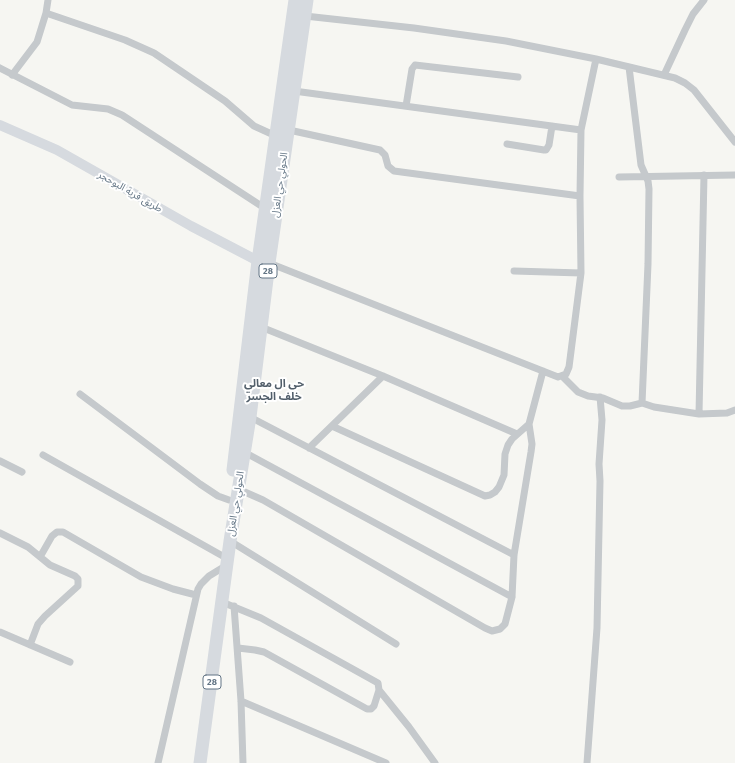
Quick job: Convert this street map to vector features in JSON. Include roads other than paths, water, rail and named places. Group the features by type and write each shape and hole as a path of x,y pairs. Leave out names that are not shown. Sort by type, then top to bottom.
{"highway":[{"name":"الحولي حي العزل","path":"230,541 250,417 261,327 266,209 295,0"},
{"name":"الحولي حي العزل","path":"230,541 228,530 229,500 264,262 288,130 307,0"},
{"name":"28","path":"200,763 230,541"}],"street":[{"path":"12,75 37,42 46,14 48,0"},
{"path":"664,75 693,14 704,0"},
{"path":"46,14 125,40 154,53 225,101 254,126 276,136"},
{"path":"305,16 462,34 506,41 596,59 664,75 685,83 694,90 735,142"},
{"path":"264,262 558,377 566,374 569,367 581,273 580,130 596,59"},
{"path":"406,106 412,69 415,65 518,77"},
{"path":"629,67 641,165 648,181 649,189 648,264 642,403"},
{"path":"0,68 72,105 108,109 122,115 266,209"},
{"path":"294,91 580,130"},
{"name":"طريق قرية البوحجر","path":"0,124 57,150 191,226 264,262"},
{"path":"507,144 546,150 549,145 552,126"},
{"path":"288,130 380,150 386,155 388,166 394,171 580,196"},
{"path":"699,414 704,175"},
{"path":"619,177 735,175"},
{"path":"514,271 581,273"},
{"path":"261,327 383,376 517,434"},
{"path":"238,489 263,500 485,628 492,631 500,629 505,624 512,597 514,555 532,444 528,424 543,371"},
{"path":"309,448 383,376"},
{"path":"562,376 578,392 588,396 600,397 626,406 642,403 654,407 699,414 727,413 735,410"},
{"path":"80,394 200,484 218,496 229,500"},
{"path":"587,763 597,628 600,481 599,464 602,420 600,397"},
{"path":"250,417 514,555"},
{"path":"332,426 485,496 495,492 502,481 505,470 504,458 506,449 517,434 528,424"},
{"path":"244,452 512,597"},
{"path":"42,455 227,562 205,580 198,589 158,763"},
{"path":"0,461 22,472"},
{"path":"40,557 52,536 57,532 63,532 141,577 173,589 196,595"},
{"path":"0,533 28,548 50,565 76,576 79,581 78,586 41,620 30,645"},
{"path":"230,541 396,644"},
{"path":"222,602 261,618 375,682 379,685 379,690 373,708 369,710 268,654 255,650 238,648"},
{"path":"234,606 238,648 243,763"},
{"path":"0,632 70,662"},
{"path":"379,690 409,726 435,763"},
{"path":"241,701 386,763"}],"district":[{"name":"حي ال معالي خلف الجسر","path":"274,390"}]}
